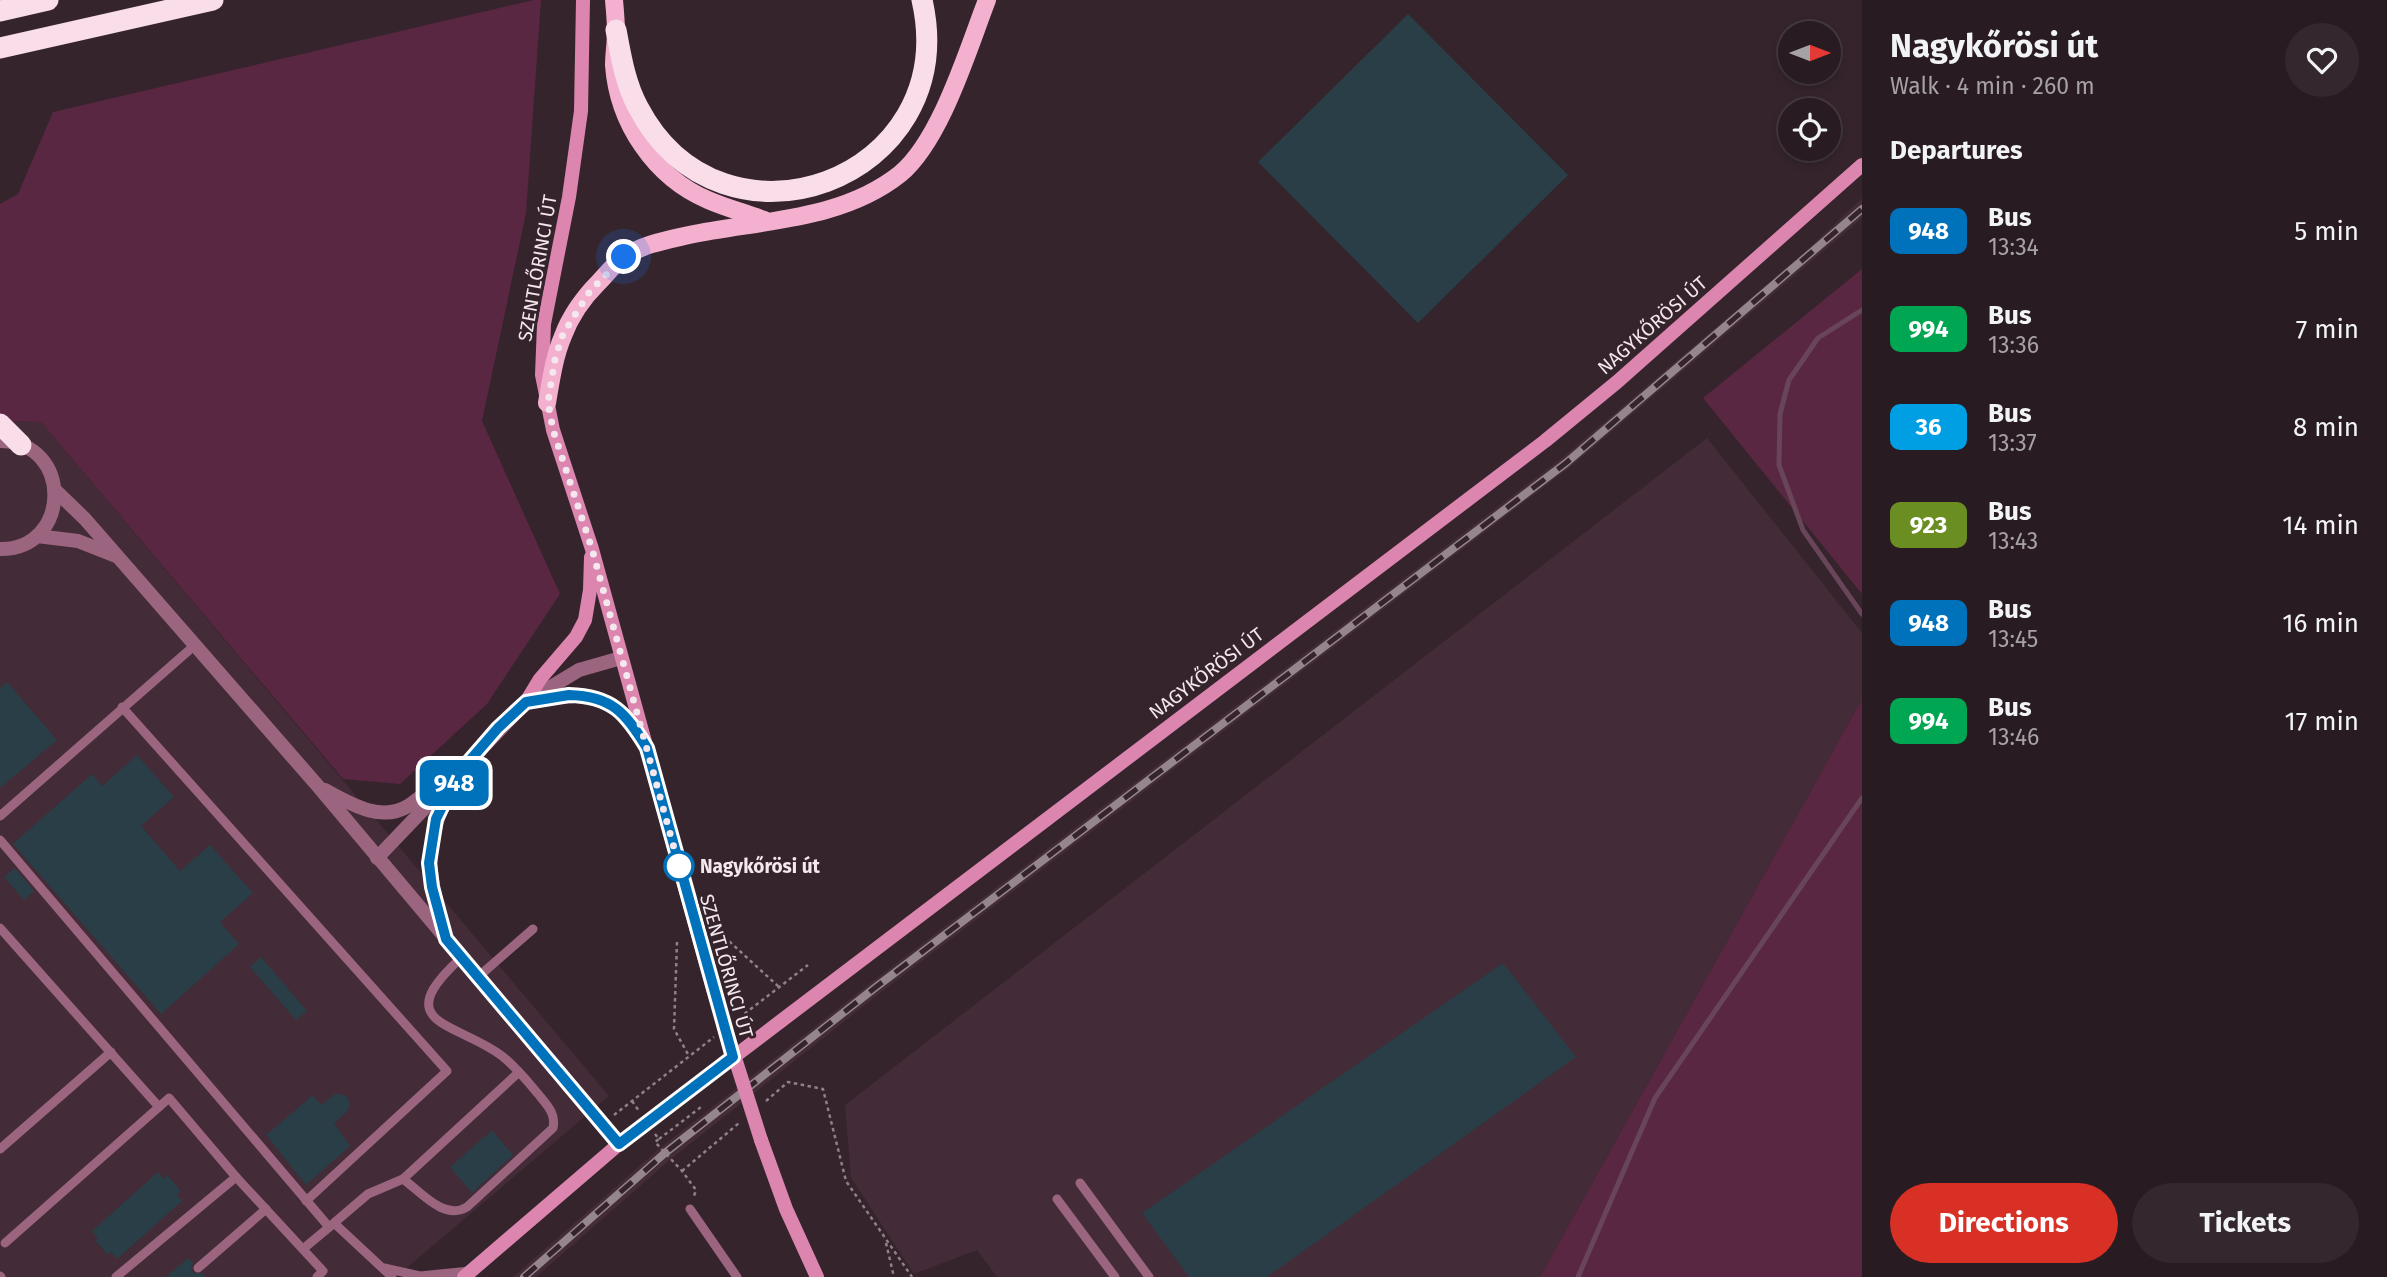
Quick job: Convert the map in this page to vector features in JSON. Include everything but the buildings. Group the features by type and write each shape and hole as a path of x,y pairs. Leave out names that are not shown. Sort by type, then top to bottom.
{"highway":[{"path":"0,11 48,0"},
{"path":"0,48 213,0"},
{"path":"616,30 629,87 638,107 656,134 677,157 706,176 739,188 795,190 816,186 853,170 886,145 899,129 918,92 924,72 927,31 922,0"},
{"path":"0,54 55,35"},
{"path":"0,424 10,443"}],"main road":[{"name":"SZENTLŐRINCI ÚT","path":"583,0 581,111 569,197 544,324 542,375 553,430 592,549 735,1065 786,1209 817,1277"},
{"path":"614,0 614,63 618,94 632,130 653,160 688,189 708,200 769,221"},
{"path":"548,402 555,359 563,334 590,291 624,257 655,242 728,226 813,214 844,204 880,187 901,172 922,148 937,120 952,90 987,0"},
{"name":"NAGYKŐRÖSI ÚT","path":"468,1274 619,1144 1545,441 1617,382 1862,165"},
{"path":"526,702 540,679 576,637 586,620 592,549"},
{"path":"526,702 569,695 595,697 617,708 631,721 647,748"}],"street":[{"path":"2,550 16,547 37,536 51,515 55,490 53,480 38,455 10,443"},
{"path":"55,490 119,557 317,785 619,1144"},
{"path":"37,536 78,541 119,557"},
{"path":"377,858 498,728 526,702 579,670 621,658"},
{"path":"317,785 362,809 380,813 405,808 435,785 458,774"},
{"path":"446,939 432,887 429,863 436,819 458,774"}],"lane":[{"path":"0,816 122,706 195,645"},
{"path":"122,706 447,1071 306,1201"},
{"path":"0,841 306,1201 391,1277"},
{"path":"0,928 159,1107"},
{"path":"478,977 533,929"},
{"path":"403,1179 446,1211 459,1211 467,1207 551,1132 554,1120 551,1111 519,1072 501,1055 443,1026 428,1006 434,987 461,958"},
{"path":"0,1149 111,1052"},
{"path":"303,1250 368,1195 403,1179 519,1072"},
{"path":"2,1242 169,1098 236,1177 323,1272 317,1277"},
{"path":"116,1277 236,1177"},
{"path":"1080,1183 1149,1277"},
{"path":"1056,1199 1115,1277"},
{"path":"198,1268 266,1209"},
{"path":"690,1209 737,1277"},
{"path":"383,1272 420,1276 468,1274"}],"path":[{"path":"719,932 779,987"},
{"path":"677,942 674,1029 689,1056"},
{"path":"733,1022 808,965"},
{"path":"602,1124 722,1031"},
{"path":"767,1100 788,1082 823,1088 846,1181 912,1277"},
{"path":"632,1101 659,1139"},
{"path":"690,1209 696,1190 655,1142 701,1107"},
{"path":"682,1171 746,1118"},
{"path":"886,1238 894,1277"}],"shaded area":[{"path":"541,0 526,213 482,421 560,594 487,704 400,784 343,779 41,422 0,421 0,204 18,194 53,112"},
{"path":"1862,198 1862,218 1569,468 880,993 671,1159 536,1277 513,1277 660,1148 873,981 1562,458 1807,250"},
{"path":"1862,269 1862,594 1703,398"},
{"path":"0,421 41,422 609,1096 396,1277 0,1277"},
{"path":"1707,438 1862,633 1862,699 1540,1277 997,1277 977,1250 914,1274 851,1178 845,1105"},
{"path":"1862,699 1862,1277 1540,1277"}],"waterway":[{"path":"1862,310 1818,338 1789,380 1780,414 1779,465 1803,530 1862,614"},
{"path":"1578,1277 1655,1098 1862,798"}],"railway":[{"path":"524,1277 665,1153 876,987 1566,463 1862,209"}],"bus line":[{"name":"948","path":"569,695 583,695 606,701 631,721 647,748 733,1057 619,1144 446,939 432,887 429,863 436,819 458,774 498,728 526,702 569,695"}],"place":[{"name":"Nagykőrösi út","path":"679,866"}],"route":[{"path":"624,257 590,291 563,334 555,359 548,402 553,430 592,549 679,866"}]}
